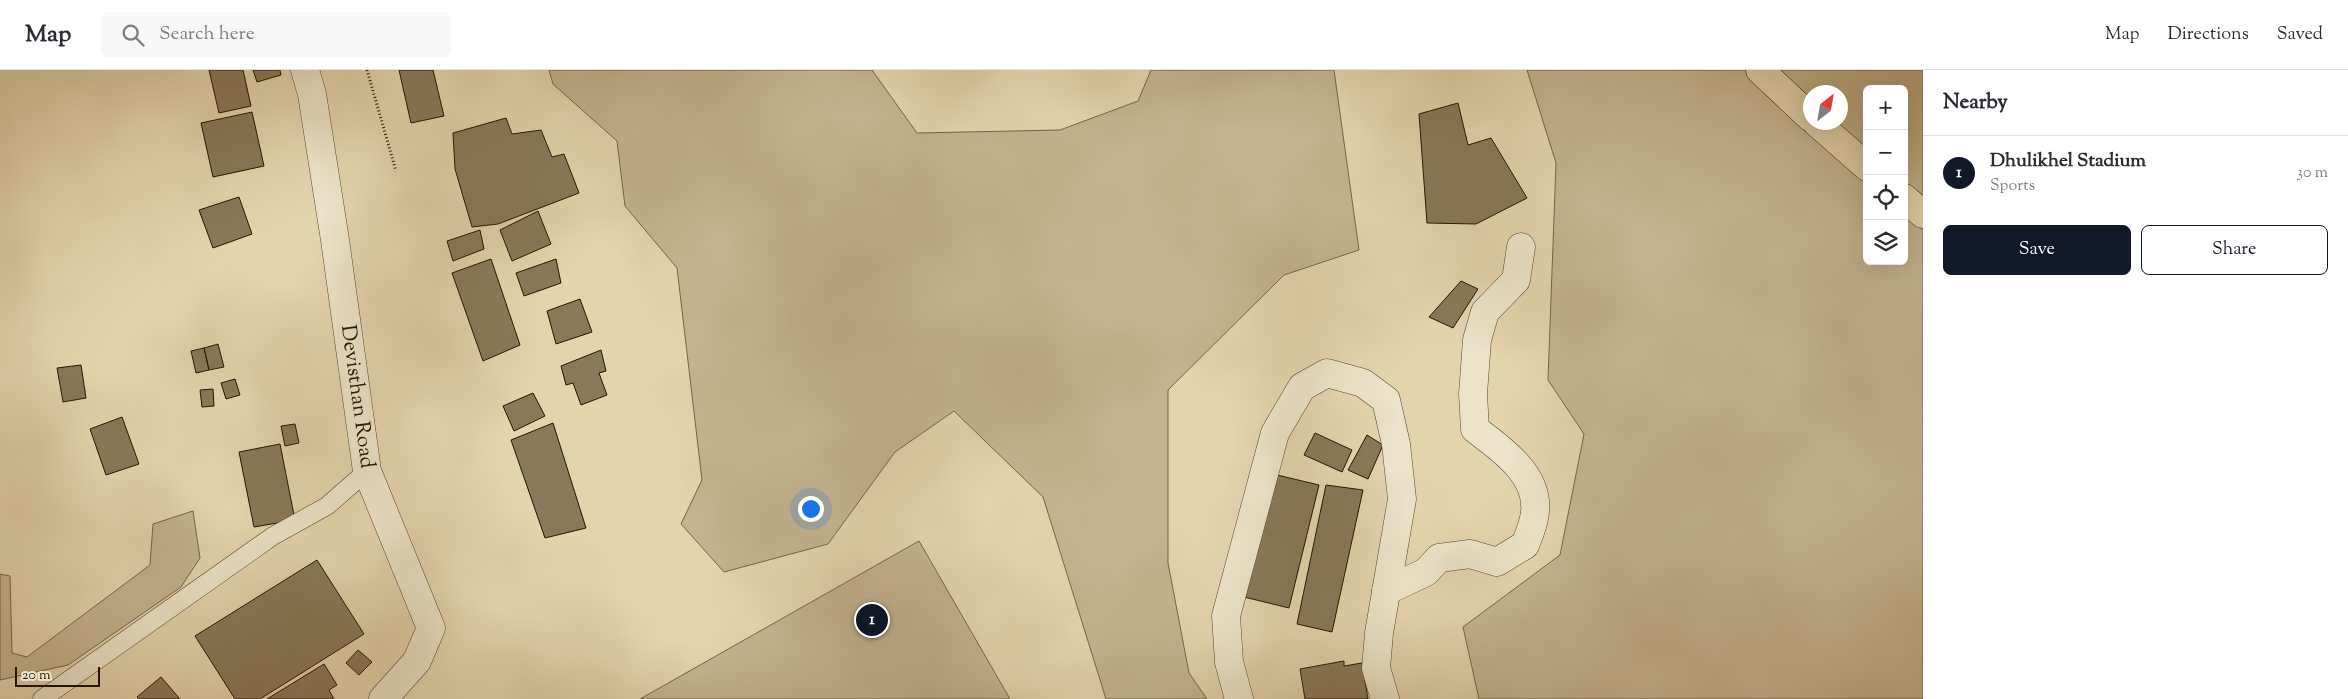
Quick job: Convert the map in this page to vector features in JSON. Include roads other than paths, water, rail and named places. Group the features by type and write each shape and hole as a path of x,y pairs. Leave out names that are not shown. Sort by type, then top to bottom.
{"highway":[{"path":"1760,70 1803,110"},
{"path":"1825,130 1863,163"},
{"path":"1908,201 1923,214"}],"street":[{"name":"Devisthan Road","path":"305,70 312,94 329,201 367,471 431,628 417,661 383,699"},
{"path":"1386,591 1426,572 1439,558 1470,554 1496,562 1525,545 1536,511 1532,488 1513,458 1475,429 1473,394 1477,340 1486,312 1516,280 1521,247"},
{"path":"1239,699 1229,662 1226,616 1274,433 1302,387 1327,373 1364,383 1386,400 1396,444 1402,499 1386,591 1376,668 1385,699"}],"lane":[{"path":"42,699 273,536 327,506 367,471"}],"place":[{"name":"Dhulikhel Stadium","path":"872,620"}]}
